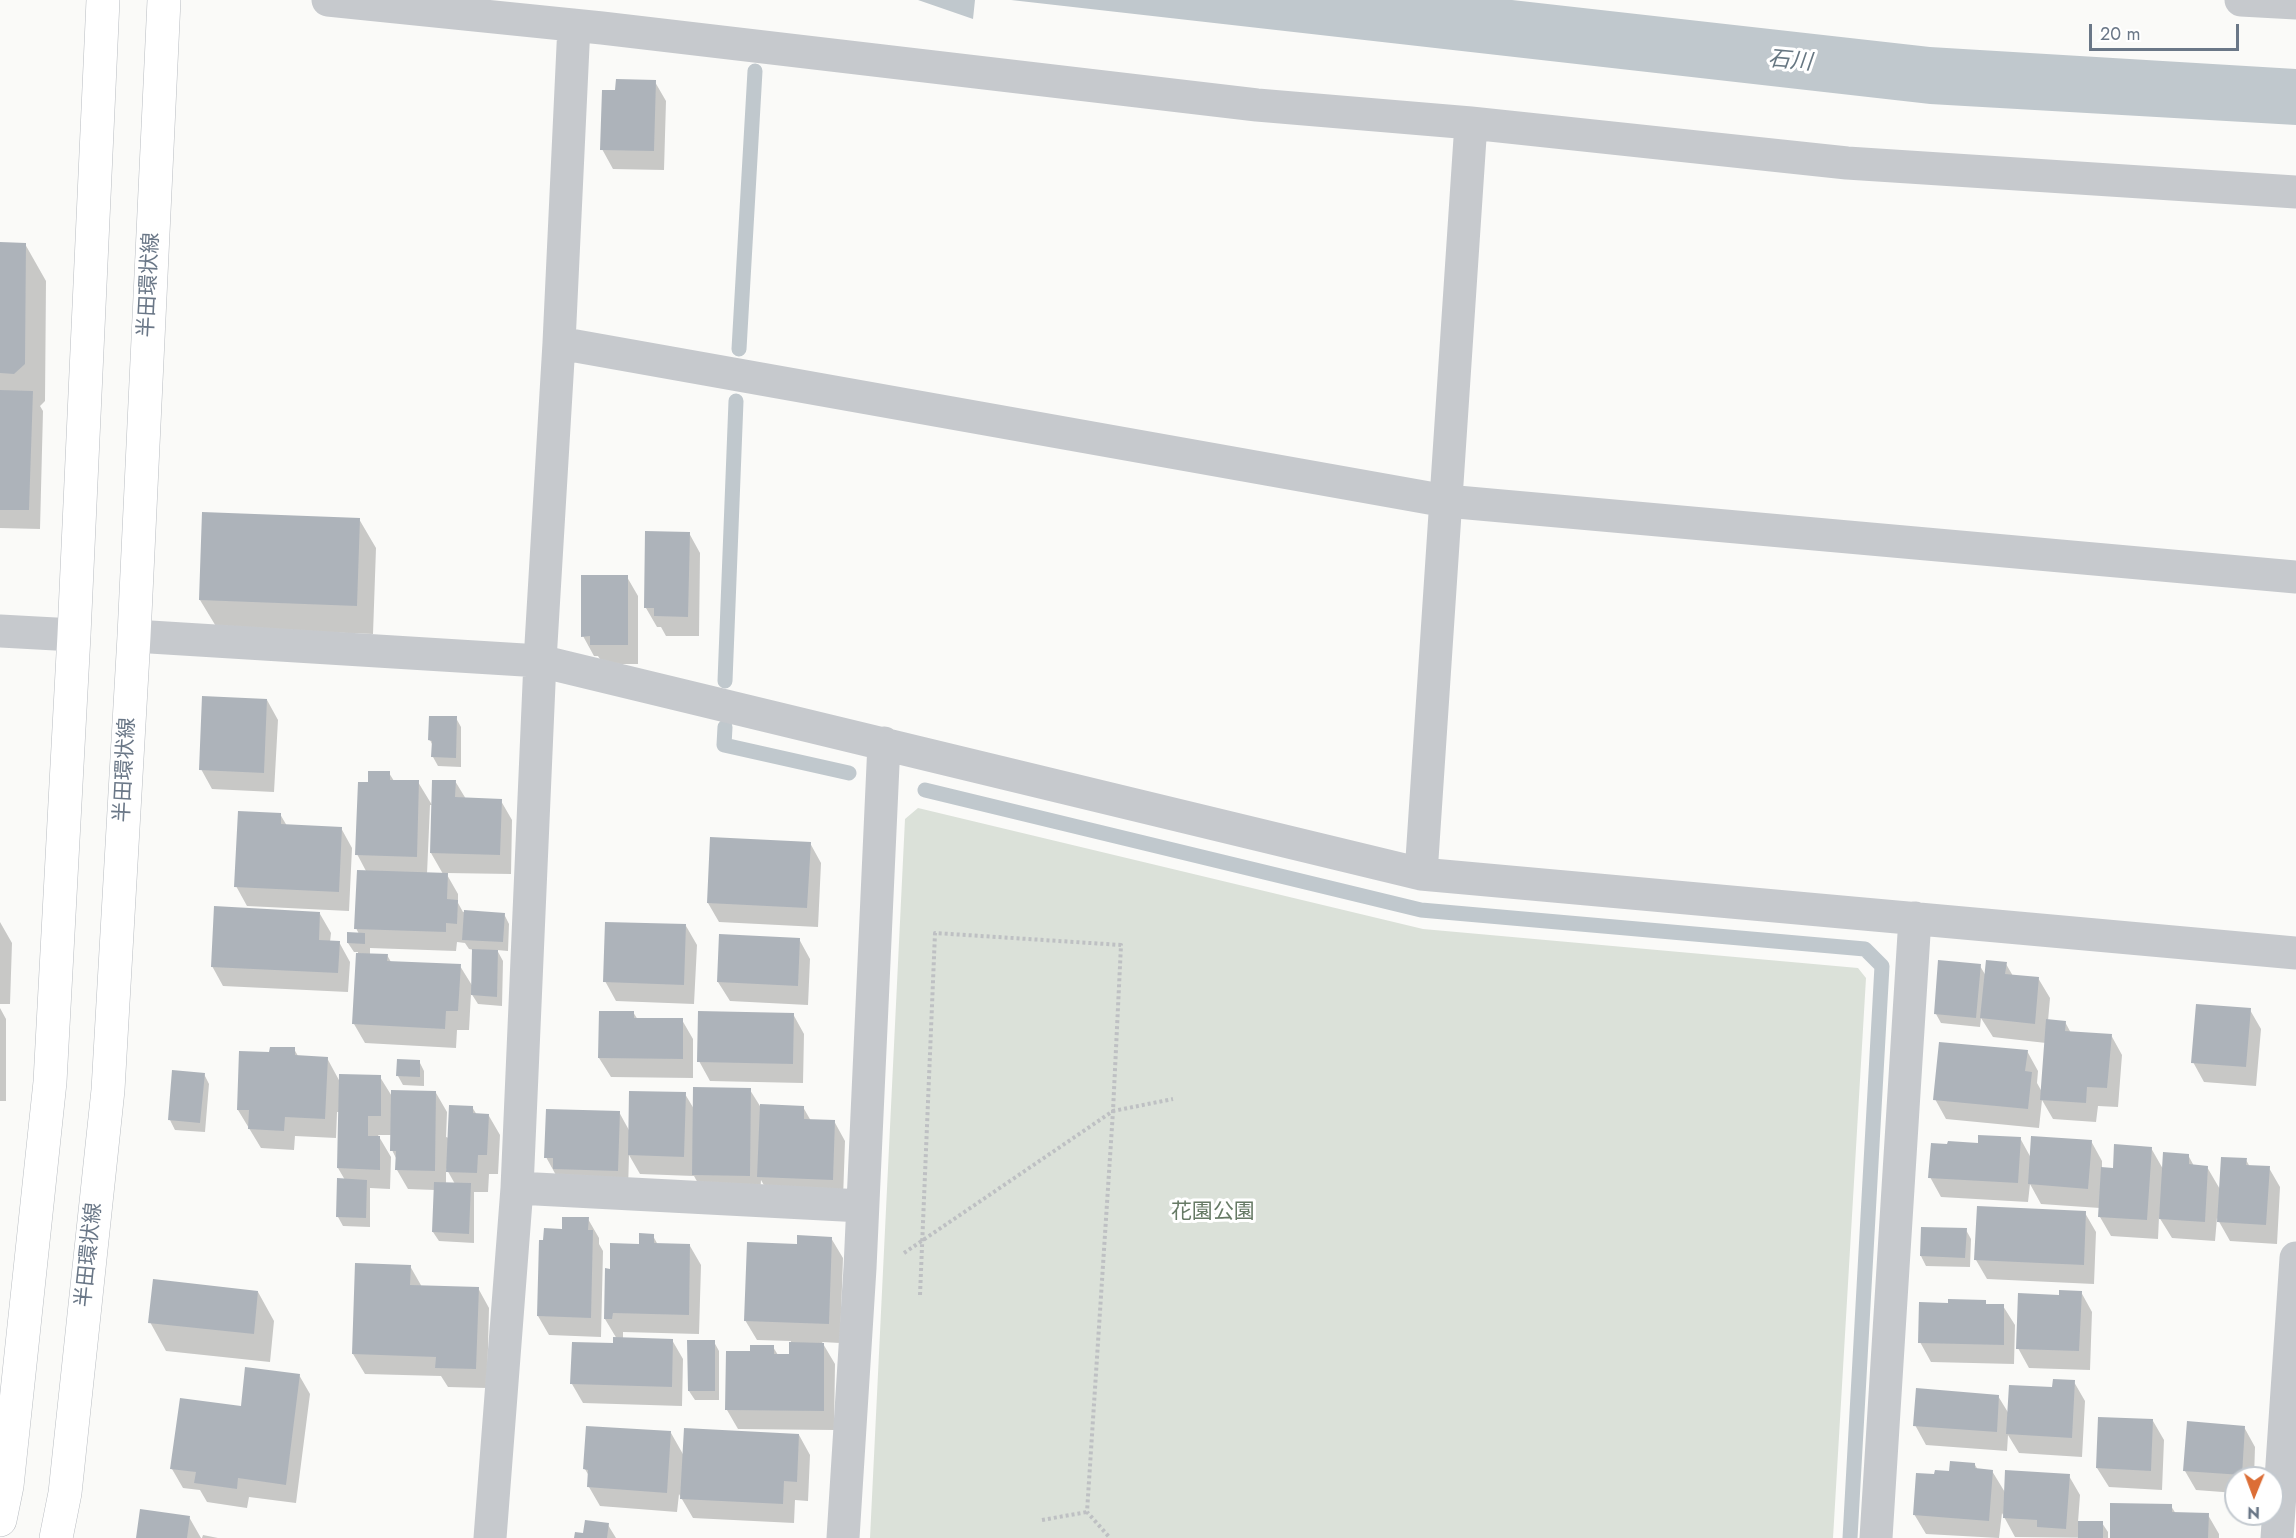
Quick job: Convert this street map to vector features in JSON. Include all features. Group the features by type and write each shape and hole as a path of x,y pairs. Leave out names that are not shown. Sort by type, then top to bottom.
{"main road":[{"path":"0,1520 7,1486 50,1082 74,635 103,0"},
{"name":"半田環状線","path":"56,1538 65,1493 108,1090 134,636 164,0"}],"street":[{"path":"328,0 1257,105 1471,123 1847,163 2296,192"},
{"path":"2241,0 2296,3"},
{"path":"490,1538 517,1188 540,661 559,343 574,26"},
{"path":"1421,874 1471,123"},
{"path":"559,343 1446,501 2296,577"},
{"path":"0,631 74,635"},
{"path":"134,636 540,661 1421,874 2296,953"},
{"path":"843,1538 862,1206 884,743"},
{"path":"1876,1538 1915,918"},
{"path":"517,1188 862,1206"},
{"path":"2277,1538 2293,1352 2296,1258"}],"path":[{"path":"920,1295 935,933 1121,945 1113,1111 1087,1512 1110,1538"},
{"path":"902,1254 1113,1111 1173,1099"},
{"path":"1042,1520 1087,1512"}],"green space":[{"name":"花園公園","path":"918,808 1423,929 1858,968 1866,978 1833,1538 870,1538 905,819"}],"water":[{"path":"918,0 975,0 973,19"},
{"name":"石川","path":"1011,0 1512,0 1930,47 2296,69 2296,125 1930,104"}],"building":[{"path":"616,79 656,80 654,151 600,150 602,90 615,90"},
{"path":"0,242 26,243 25,364 14,374 0,373"},
{"path":"0,390 33,391 29,510 0,510"},
{"path":"202,512 360,518 357,606 199,600"},
{"path":"645,531 690,532 688,617 654,616 654,608 644,608"},
{"path":"581,575 628,575 628,645 590,645 590,636 581,637"},
{"path":"202,696 267,699 264,773 199,770"},
{"path":"429,716 457,716 456,758 431,757 432,741 428,740"},
{"path":"368,771 390,771 390,780 419,780 417,857 355,855 358,782 368,782"},
{"path":"432,780 456,780 455,797 502,799 500,855 430,853"},
{"path":"238,811 281,813 281,824 342,827 339,892 234,887"},
{"path":"710,837 811,842 807,908 707,903"},
{"path":"357,870 448,873 447,899 458,900 457,924 446,923 446,932 354,929"},
{"path":"214,906 320,912 319,940 340,941 338,973 211,967"},
{"path":"464,910 505,913 503,942 462,940"},
{"path":"605,922 686,924 684,985 603,982"},
{"path":"347,932 365,933 365,944 347,943"},
{"path":"719,934 800,938 798,986 717,982"},
{"path":"472,949 498,950 497,997 471,995"},
{"path":"356,953 388,954 387,961 461,964 458,1011 446,1011 445,1029 352,1024"},
{"path":"1938,960 1981,964 1976,1018 1934,1014"},
{"path":"1986,960 2007,962 2005,974 2039,977 2035,1024 1980,1018"},
{"path":"2196,1004 2251,1008 2246,1067 2191,1063"},
{"path":"599,1011 634,1011 634,1018 683,1018 683,1059 598,1058"},
{"path":"698,1011 794,1013 793,1064 697,1062"},
{"path":"2046,1019 2066,1021 2065,1031 2112,1034 2107,1088 2087,1087 2086,1103 2040,1100"},
{"path":"1939,1042 2028,1050 2025,1071 2032,1072 2028,1109 1933,1100"},
{"path":"270,1047 295,1047 295,1055 328,1057 325,1119 285,1117 284,1131 248,1129 249,1110 237,1110 239,1051 269,1052"},
{"path":"397,1059 420,1060 420,1077 396,1076"},
{"path":"172,1070 205,1073 200,1123 168,1120"},
{"path":"339,1074 381,1075 381,1116 368,1116 368,1136 380,1136 380,1170 337,1168"},
{"path":"693,1087 751,1088 750,1176 692,1175"},
{"path":"391,1090 436,1091 435,1171 395,1170 396,1151 390,1151"},
{"path":"629,1091 686,1092 684,1157 628,1155"},
{"path":"760,1104 804,1106 804,1119 835,1120 833,1180 757,1177"},
{"path":"449,1105 473,1106 473,1113 489,1114 487,1155 478,1155 477,1173 446,1172"},
{"path":"546,1109 620,1111 618,1171 553,1169 553,1158 544,1158"},
{"path":"1978,1135 2021,1137 2018,1183 1928,1178 1931,1143 1947,1144 1948,1141 1978,1143"},
{"path":"2031,1136 2092,1140 2088,1189 2028,1184"},
{"path":"2114,1144 2152,1147 2147,1220 2098,1217 2101,1167 2113,1168"},
{"path":"2163,1152 2189,1154 2189,1164 2208,1166 2205,1222 2159,1219"},
{"path":"2221,1157 2247,1158 2246,1165 2270,1166 2266,1225 2217,1222"},
{"path":"337,1178 367,1180 366,1218 336,1217"},
{"path":"434,1182 471,1183 469,1234 432,1232"},
{"path":"1977,1206 2086,1211 2084,1265 1974,1260"},
{"path":"562,1217 589,1217 588,1230 593,1230 591,1318 537,1316 539,1240 543,1240 544,1228 562,1229"},
{"path":"1921,1227 1967,1228 1965,1258 1920,1256"},
{"path":"639,1233 654,1234 654,1243 690,1244 689,1315 613,1313 612,1319 604,1319 605,1268 610,1269 610,1243 639,1244"},
{"path":"797,1235 832,1237 829,1324 744,1321 747,1242 797,1244"},
{"path":"355,1263 411,1265 410,1285 479,1287 476,1369 435,1368 436,1357 352,1354"},
{"path":"153,1279 258,1291 254,1334 148,1323"},
{"path":"2059,1290 2082,1291 2079,1351 2016,1349 2018,1293 2059,1295"},
{"path":"1948,1299 1986,1300 1986,1304 2004,1304 2004,1345 1918,1343 1919,1302 1948,1303"},
{"path":"613,1337 673,1339 672,1387 570,1384 572,1342 613,1343"},
{"path":"687,1340 715,1340 715,1391 688,1391"},
{"path":"789,1342 824,1343 824,1411 725,1410 726,1351 750,1351 750,1345 774,1345 774,1354 789,1354"},
{"path":"245,1367 300,1374 286,1485 238,1478 237,1489 194,1483 196,1472 170,1469 180,1398 241,1406"},
{"path":"2053,1379 2075,1380 2072,1438 2006,1434 2009,1385 2052,1387"},
{"path":"1916,1388 1999,1395 1997,1432 1913,1426"},
{"path":"2098,1417 2153,1419 2151,1471 2096,1468"},
{"path":"2187,1421 2245,1426 2243,1466 2224,1466 2224,1474 2183,1471"},
{"path":"586,1426 671,1431 667,1493 587,1487 588,1470 583,1469"},
{"path":"684,1428 799,1434 797,1482 784,1481 783,1504 680,1499"},
{"path":"1950,1461 1975,1463 1975,1468 1993,1470 1989,1521 1913,1515 1916,1473 1934,1474 1935,1470 1949,1471"},
{"path":"2005,1470 2070,1474 2066,1529 2037,1527 2037,1520 2003,1518"},
{"path":"2110,1503 2172,1504 2172,1512 2209,1513 2208,1538 2110,1538"},
{"path":"140,1509 190,1516 187,1538 136,1538"},
{"path":"585,1520 609,1523 607,1538 574,1538 575,1532 583,1533"},
{"path":"2078,1521 2103,1521 2103,1538 2078,1538"}],"waterway":[{"path":"739,349 755,71"},
{"path":"725,681 736,401"},
{"path":"725,727 724,745 849,773"},
{"path":"925,790 1421,910 1865,949 1882,966 1850,1538"}]}
